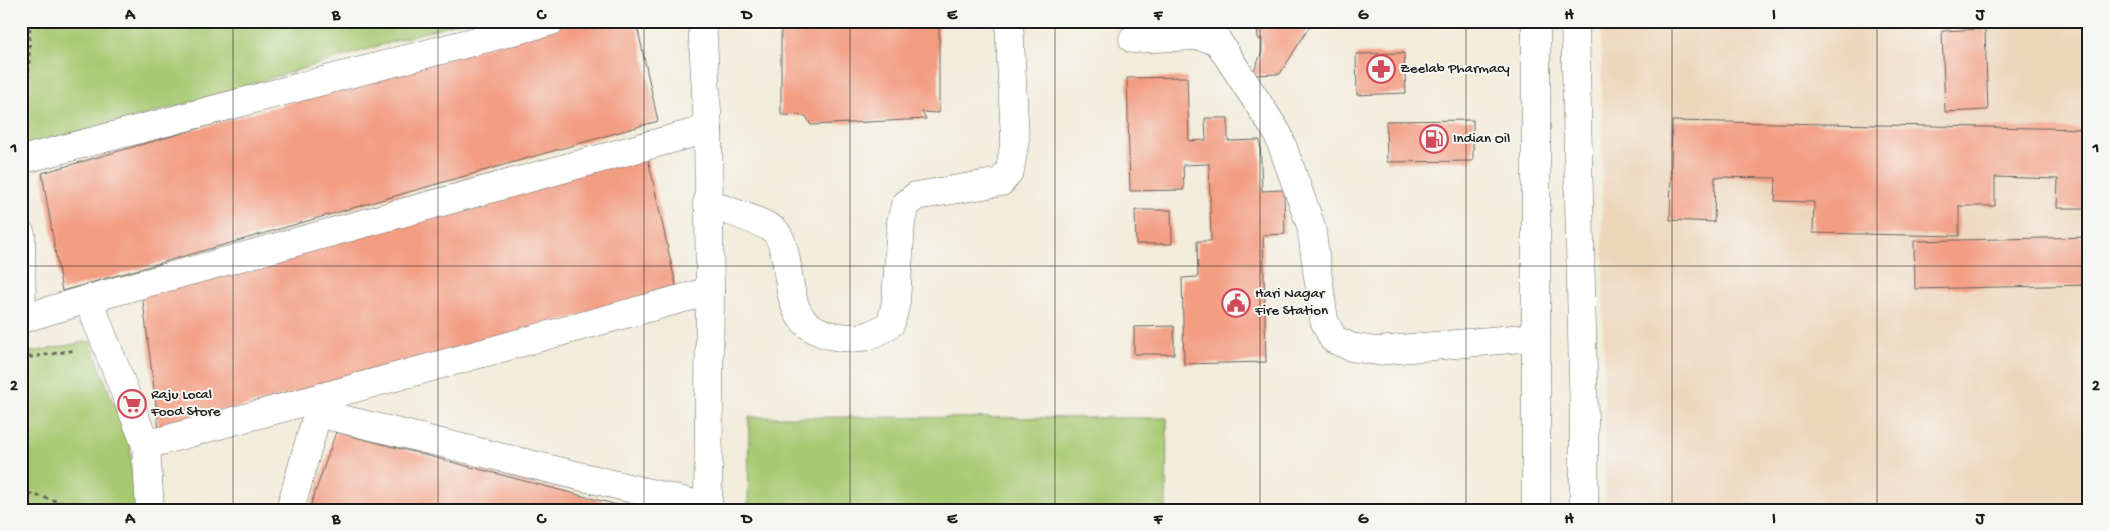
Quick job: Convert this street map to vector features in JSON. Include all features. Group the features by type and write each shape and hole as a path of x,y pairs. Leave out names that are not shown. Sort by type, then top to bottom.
{"street":[{"path":"21,160 552,21"},
{"path":"320,404 708,508 710,291 708,129 702,21"},
{"path":"708,203 775,231 784,248 793,303 805,324 822,334 852,339 874,335 891,323 896,302 901,222 906,205 916,196 1001,182 1010,170 1015,138 1009,21"},
{"path":"1529,509 1535,337 1536,21"},
{"path":"1575,21 1584,421 1584,510"},
{"path":"1133,39 1197,36 1217,40 1227,55 1278,134 1310,226 1324,320 1333,340 1377,351 1535,337"},
{"path":"21,234 22,319 88,299 708,129"},
{"path":"146,445 320,404 710,291"},
{"path":"88,299 146,445 150,510"},
{"path":"290,510 320,404"}],"path":[{"path":"27,129 30,21"},
{"path":"21,496 31,494 89,510"}],"shaded area":[{"path":"1601,21 2089,21 2089,510 1605,510"}],"green space":[{"path":"21,21 462,21 185,104 21,150"},
{"path":"90,341 130,447 136,510 21,510 21,350 31,352"},
{"path":"749,417 1167,418 1166,510 748,510"}],"building":[{"path":"576,21 636,21 658,121 62,291 42,173"},
{"path":"781,21 939,21 939,113 922,112 926,119 811,125 806,116 781,115"},
{"path":"1257,21 1313,21 1280,74 1252,75 1262,52 1262,39 1258,39"},
{"path":"1985,29 1988,110 1945,112 1942,31"},
{"path":"1404,53 1406,93 1357,95 1356,54"},
{"path":"1187,77 1189,141 1206,140 1205,118 1228,118 1228,141 1260,140 1262,191 1284,190 1285,234 1263,235 1266,362 1184,364 1182,278 1198,277 1197,241 1211,241 1209,164 1183,165 1184,190 1130,191 1127,78"},
{"path":"1473,120 1473,161 1387,162 1386,121"},
{"path":"1672,121 2089,129 2089,208 2057,208 2058,179 1995,177 1995,206 1959,206 1959,236 1813,233 1814,202 1775,201 1776,178 1715,177 1714,222 1670,220"},
{"path":"647,154 677,290 159,429 142,294"},
{"path":"1135,210 1171,210 1172,244 1136,244"},
{"path":"2089,237 2089,285 1915,289 1914,241"},
{"path":"1174,326 1174,354 1134,354 1134,327"},
{"path":"336,432 633,509 633,510 309,510"}],"place":[{"name":"Zeelab Pharmacy","path":"1381,69"},
{"name":"Indian Oil","path":"1434,139"},
{"name":"Hari Nagar Fire Station","path":"1236,303"},
{"name":"Raju Local Food Store","path":"132,404"}]}
